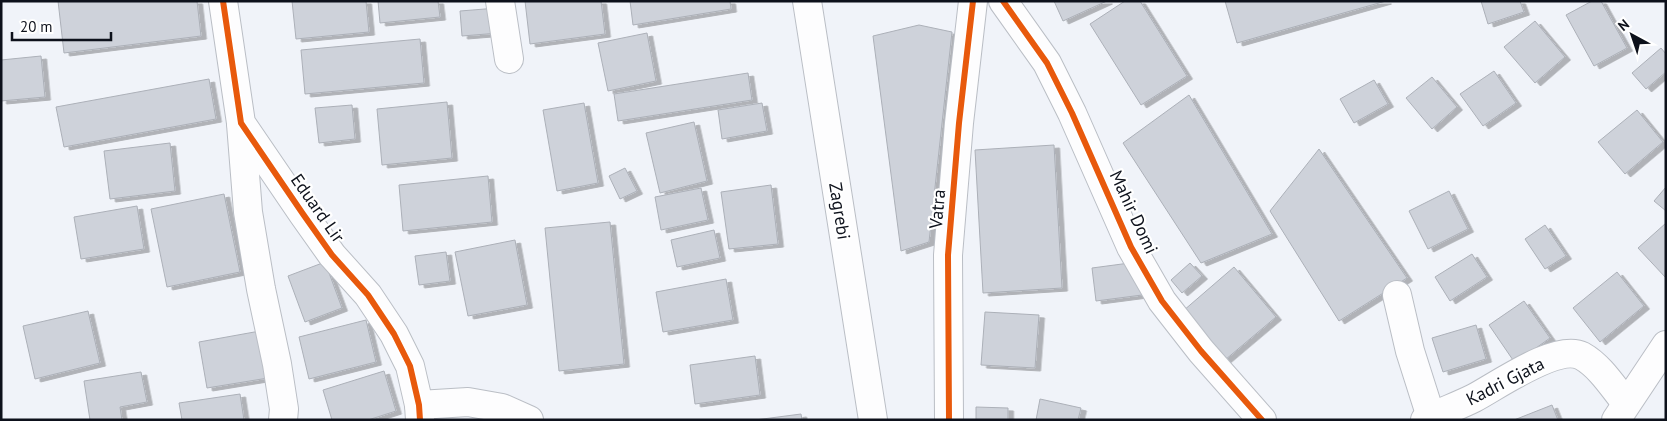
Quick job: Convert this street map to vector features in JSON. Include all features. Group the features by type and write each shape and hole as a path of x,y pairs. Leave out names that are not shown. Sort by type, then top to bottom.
{"street":[{"name":"Eduard Lir","path":"223,1 241,123 248,212 261,290 277,364 284,409 283,420"},
{"path":"500,1 508,59"},
{"name":"Zagrebi","path":"808,1 873,420"},
{"name":"Vatra","path":"949,420 948,255 959,123 973,1"},
{"name":"Mahir Domi","path":"1003,1 1047,63 1072,113 1131,247 1162,301 1201,352 1262,420"},
{"name":"Eduard Lir","path":"241,123 332,255 368,295 394,334 410,366 420,413"},
{"path":"1397,295 1428,418"},
{"path":"1621,411 1666,345"},
{"name":"Kadri Gjata","path":"1428,418 1474,398 1545,359 1563,354 1580,355 1595,365 1621,411"},
{"path":"420,413 468,402 502,408 529,420"}],"building":[{"path":"58,1 197,1 201,36 64,53"},
{"path":"292,1 366,1 369,32 296,39"},
{"path":"378,1 438,1 440,17 380,23"},
{"path":"525,1 601,1 605,34 530,44"},
{"path":"630,1 730,1 731,9 633,25"},
{"path":"1054,1 1107,1 1063,21"},
{"path":"1125,1 1140,1 1187,76 1141,105 1090,24"},
{"path":"1225,1 1386,1 1237,43"},
{"path":"1481,1 1520,1 1524,12 1488,24"},
{"path":"1592,1 1601,1 1627,48 1594,66 1566,15"},
{"path":"497,8 499,33 462,36 460,11"},
{"path":"1535,21 1565,57 1535,83 1504,47"},
{"path":"919,25 952,32 929,242 901,251 873,36"},
{"path":"647,33 656,81 608,91 598,43"},
{"path":"420,39 424,83 305,94 301,50"},
{"path":"1661,48 1666,54 1666,72 1646,89 1632,73"},
{"path":"41,56 45,97 1,101 1,60"},
{"path":"1494,71 1516,103 1483,126 1460,94"},
{"path":"748,73 752,100 618,121 614,94"},
{"path":"1432,77 1457,107 1432,129 1406,98"},
{"path":"209,79 216,119 64,147 56,107"},
{"path":"1374,80 1388,104 1354,123 1340,99"},
{"path":"1189,95 1272,234 1201,263 1123,143"},
{"path":"447,102 452,158 382,165 377,109"},
{"path":"584,103 598,183 557,191 543,110"},
{"path":"762,103 767,131 722,139 718,110"},
{"path":"352,105 355,139 319,143 315,108"},
{"path":"1637,110 1663,142 1625,174 1598,142"},
{"path":"694,122 707,181 660,193 646,133"},
{"path":"170,143 175,191 110,199 104,151"},
{"path":"1054,145 1062,288 983,293 975,150"},
{"path":"1319,149 1407,278 1339,321 1270,211"},
{"path":"625,168 637,191 620,199 609,176"},
{"path":"488,176 492,222 403,231 399,185"},
{"path":"771,185 778,244 729,249 721,192"},
{"path":"1666,187 1666,211 1654,201"},
{"path":"701,188 708,220 661,230 655,197"},
{"path":"1449,191 1468,229 1428,249 1409,211"},
{"path":"224,194 240,272 167,287 151,209"},
{"path":"137,206 144,249 81,259 74,217"},
{"path":"610,222 624,364 559,371 545,228"},
{"path":"1666,223 1666,278 1638,248"},
{"path":"1545,225 1566,256 1545,269 1525,239"},
{"path":"714,230 720,258 677,267 671,240"},
{"path":"515,240 527,305 468,316 455,252"},
{"path":"446,252 450,281 419,285 415,256"},
{"path":"1472,254 1487,277 1450,301 1435,277"},
{"path":"325,262 342,308 305,322 288,276"},
{"path":"1137,262 1142,295 1096,301 1092,268"},
{"path":"1190,263 1202,276 1182,293 1171,280"},
{"path":"1234,267 1276,317 1225,360 1183,311"},
{"path":"1617,272 1644,306 1600,342 1573,308"},
{"path":"726,279 733,320 663,332 656,292"},
{"path":"1524,301 1550,338 1515,363 1489,325"},
{"path":"88,311 100,363 35,379 23,326"},
{"path":"985,312 1039,315 1035,368 981,365"},
{"path":"366,320 376,362 309,379 299,337"},
{"path":"1476,325 1486,359 1443,372 1432,338"},
{"path":"260,331 268,378 207,388 199,342"},
{"path":"755,356 760,395 695,404 690,365"},
{"path":"384,371 396,411 368,420 332,420 323,390"},
{"path":"141,372 147,402 120,407 122,420 90,420 84,381"},
{"path":"240,394 244,420 182,420 179,403"},
{"path":"1040,399 1081,408 1078,420 1036,420"},
{"path":"1552,405 1558,420 1514,420"},
{"path":"976,407 1008,408 1008,420 976,420"},
{"path":"801,414 802,420 755,420"}],"cycle path":[{"path":"223,1 241,123 332,255 368,295 394,334 410,366 419,405 420,420"},
{"path":"949,420 948,255 959,123 973,1"},
{"path":"1003,1 1047,63 1072,113 1131,247 1162,301 1201,351 1262,420"}]}
